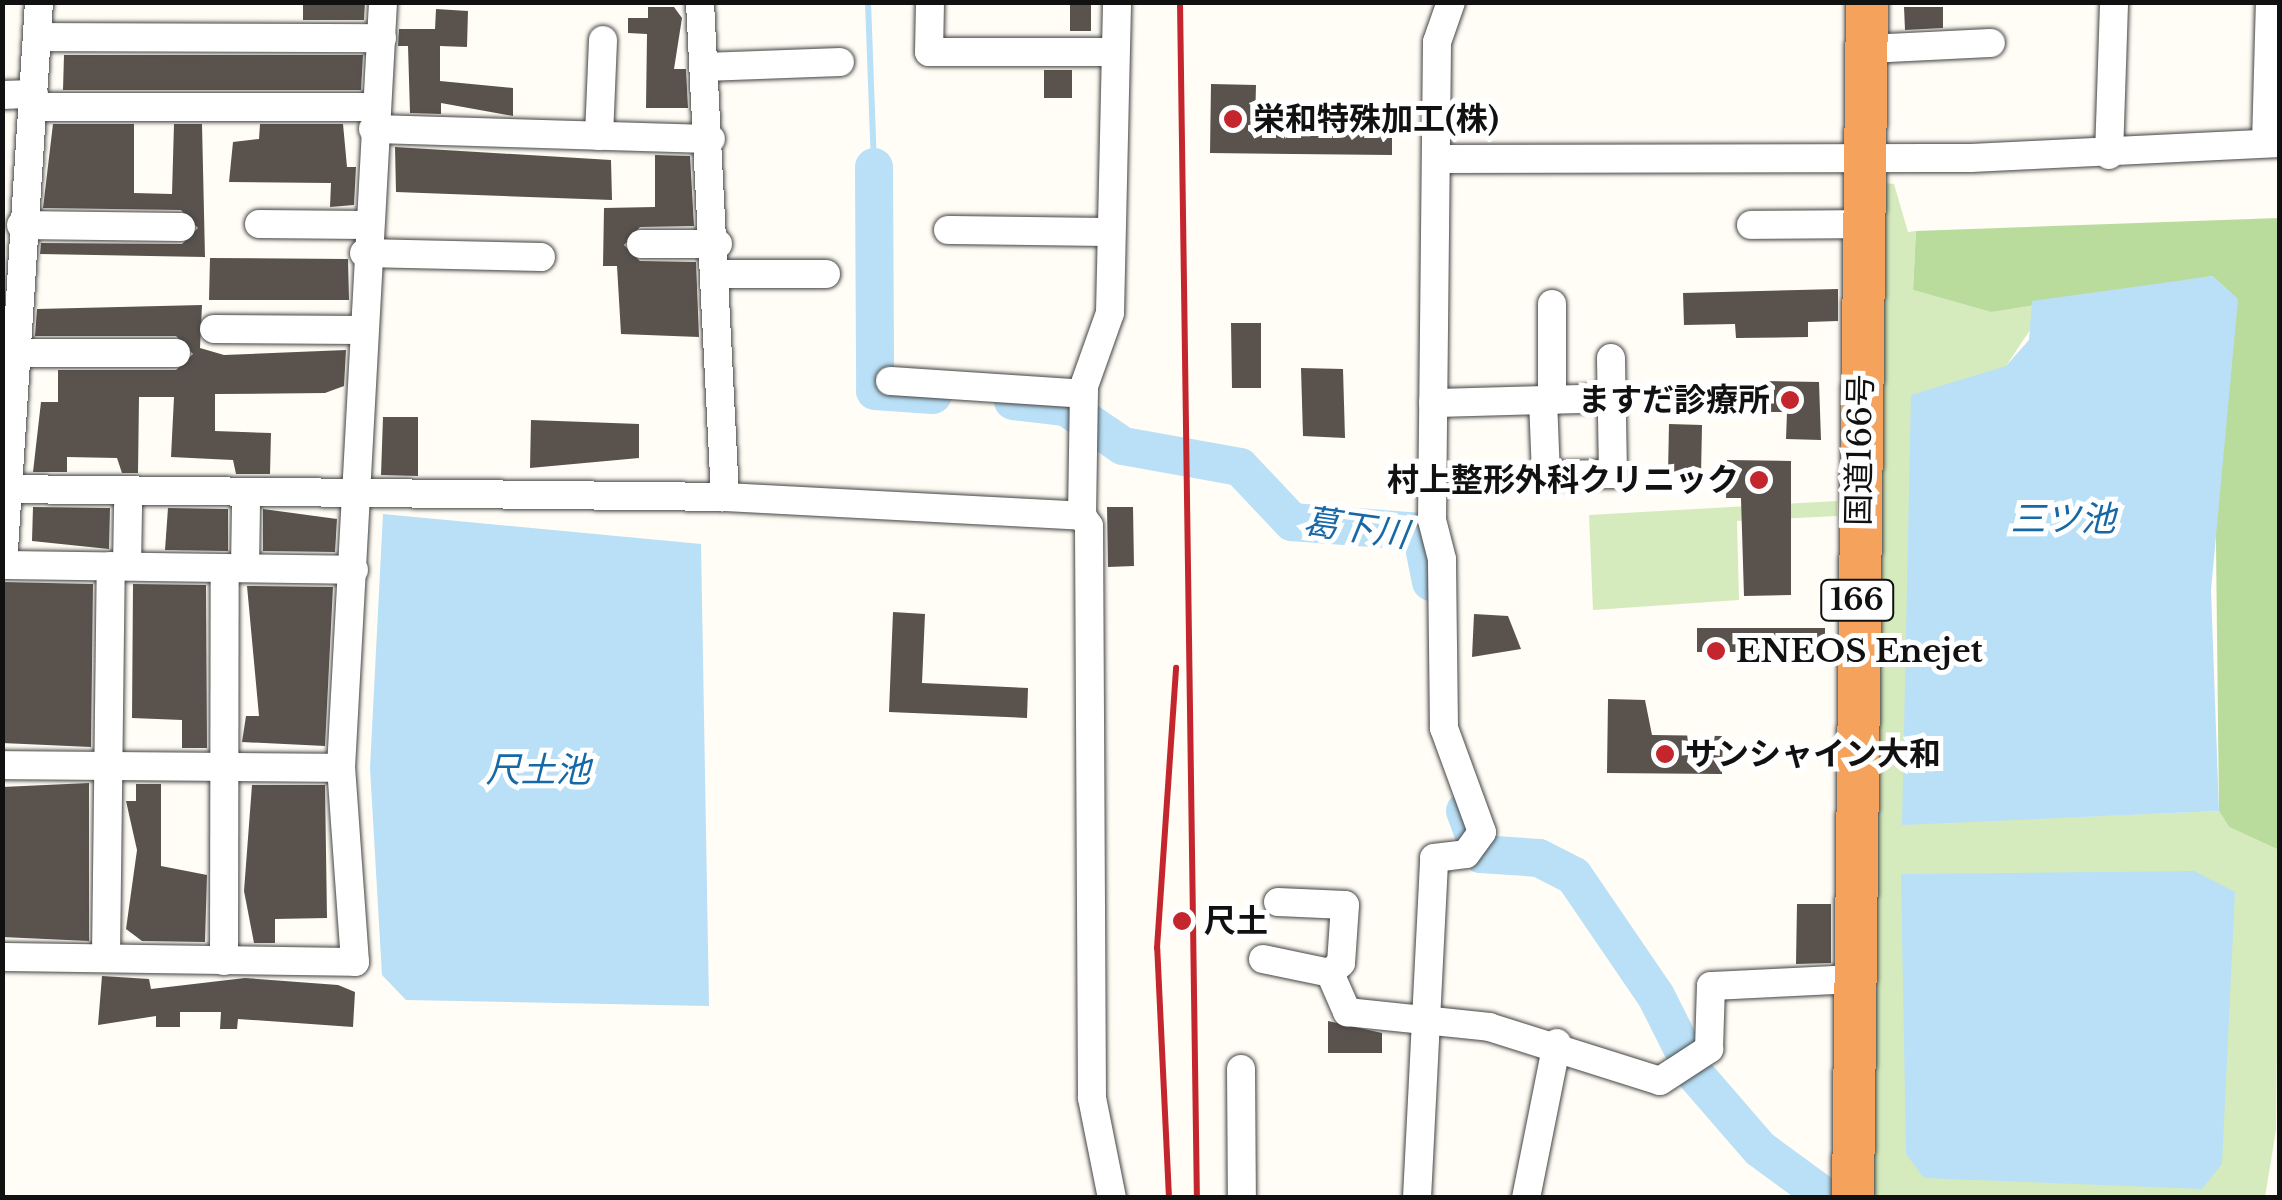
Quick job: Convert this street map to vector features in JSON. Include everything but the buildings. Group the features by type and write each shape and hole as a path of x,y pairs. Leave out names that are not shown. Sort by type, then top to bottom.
{"highway":[{"name":"国道166号","path":"1852,1198 1868,2"}],"street":[{"path":"39,2 34,101 20,225 3,564 354,570"},
{"path":"2,957 354,962 340,768 354,570 365,239 383,2"},
{"path":"700,2 720,274 725,497"},
{"path":"930,2 929,52 1114,52"},
{"path":"1112,1198 1109,1149 1092,1098 1090,526 1082,516 1084,394 1110,313 1116,2"},
{"path":"1417,1198 1434,858 1474,843 1444,728 1433,403 1437,42 1450,2"},
{"path":"2110,154 2114,2"},
{"path":"1436,159 2110,154 2273,143 2270,2"},
{"path":"38,37 382,38"},
{"path":"599,136 603,40"},
{"path":"1867,49 1991,43"},
{"path":"705,67 840,62"},
{"path":"2,95 34,101 374,118 599,136 710,139"},
{"path":"258,224 541,257"},
{"path":"1751,224 1864,224"},
{"path":"20,225 181,227"},
{"path":"948,230 1111,232"},
{"path":"641,244 718,244"},
{"path":"720,274 826,274"},
{"path":"1552,304 1546,476 1612,474 1611,358"},
{"path":"214,328 361,330"},
{"path":"14,353 176,353"},
{"path":"890,381 1084,394"},
{"path":"1433,403 1612,398"},
{"path":"5,489 725,497 1082,516"},
{"path":"224,961 224,767 235,568 246,504"},
{"path":"106,957 108,766 120,566 128,506"},
{"path":"2,765 340,768"},
{"path":"1278,902 1345,904 1341,964 1330,973"},
{"path":"1262,959 1330,973"},
{"path":"1330,973 1347,1012 1426,1020 1557,1044 1641,1078 1660,1081 1708,1049 1711,986 1856,979"},
{"path":"1526,1198 1557,1044"},
{"path":"1241,1069 1242,1198"}],"green space":[{"path":"1883,183 1894,184 1908,232 1916,231 1913,290 1991,312 2032,301 2034,324 2006,366 1903,824 2219,811 2229,827 2279,850 2276,1130 2265,1197 1869,1198"},
{"path":"2279,218 2279,850 2229,827 2219,811 2213,276 1991,312 1913,290 1916,231"},
{"path":"1837,501 1837,516 1737,521 1739,600 1593,610 1589,515"}],"water":[{"name":"三ツ池","path":"2213,276 2238,299 2211,590 2219,811 1902,825 1911,395 2006,366 2029,340 2032,301"},
{"name":"尺土池","path":"383,514 701,544 709,1006 406,1000 382,975 370,768"},
{"path":"2194,871 2235,892 2222,1164 2202,1189 1924,1178 1906,1154 1901,874"}],"waterway":[{"name":"葛下川","path":"868,2 874,167"},
{"name":"葛下川","path":"874,167 875,391 933,395"},
{"name":"葛下川","path":"1013,401 1066,407 1123,446 1240,467 1292,522 1421,532 1431,582"},
{"name":"葛下川","path":"1465,811 1481,854 1539,858 1574,876 1656,996 1695,1074 1760,1149 1827,1198"}],"railway":[{"path":"1180,2 1197,1198"},
{"path":"1169,1198 1157,948 1176,668"}],"place":[{"name":"栄和特殊加工(株)","path":"1233,119"},
{"name":"ますだ診療所","path":"1790,400"},
{"name":"村上整形外科クリニック","path":"1759,480"},
{"name":"ENEOS Enejet","path":"1716,651"},
{"name":"サンシャイン大和","path":"1665,754"},
{"name":"尺土","path":"1182,921"}]}
